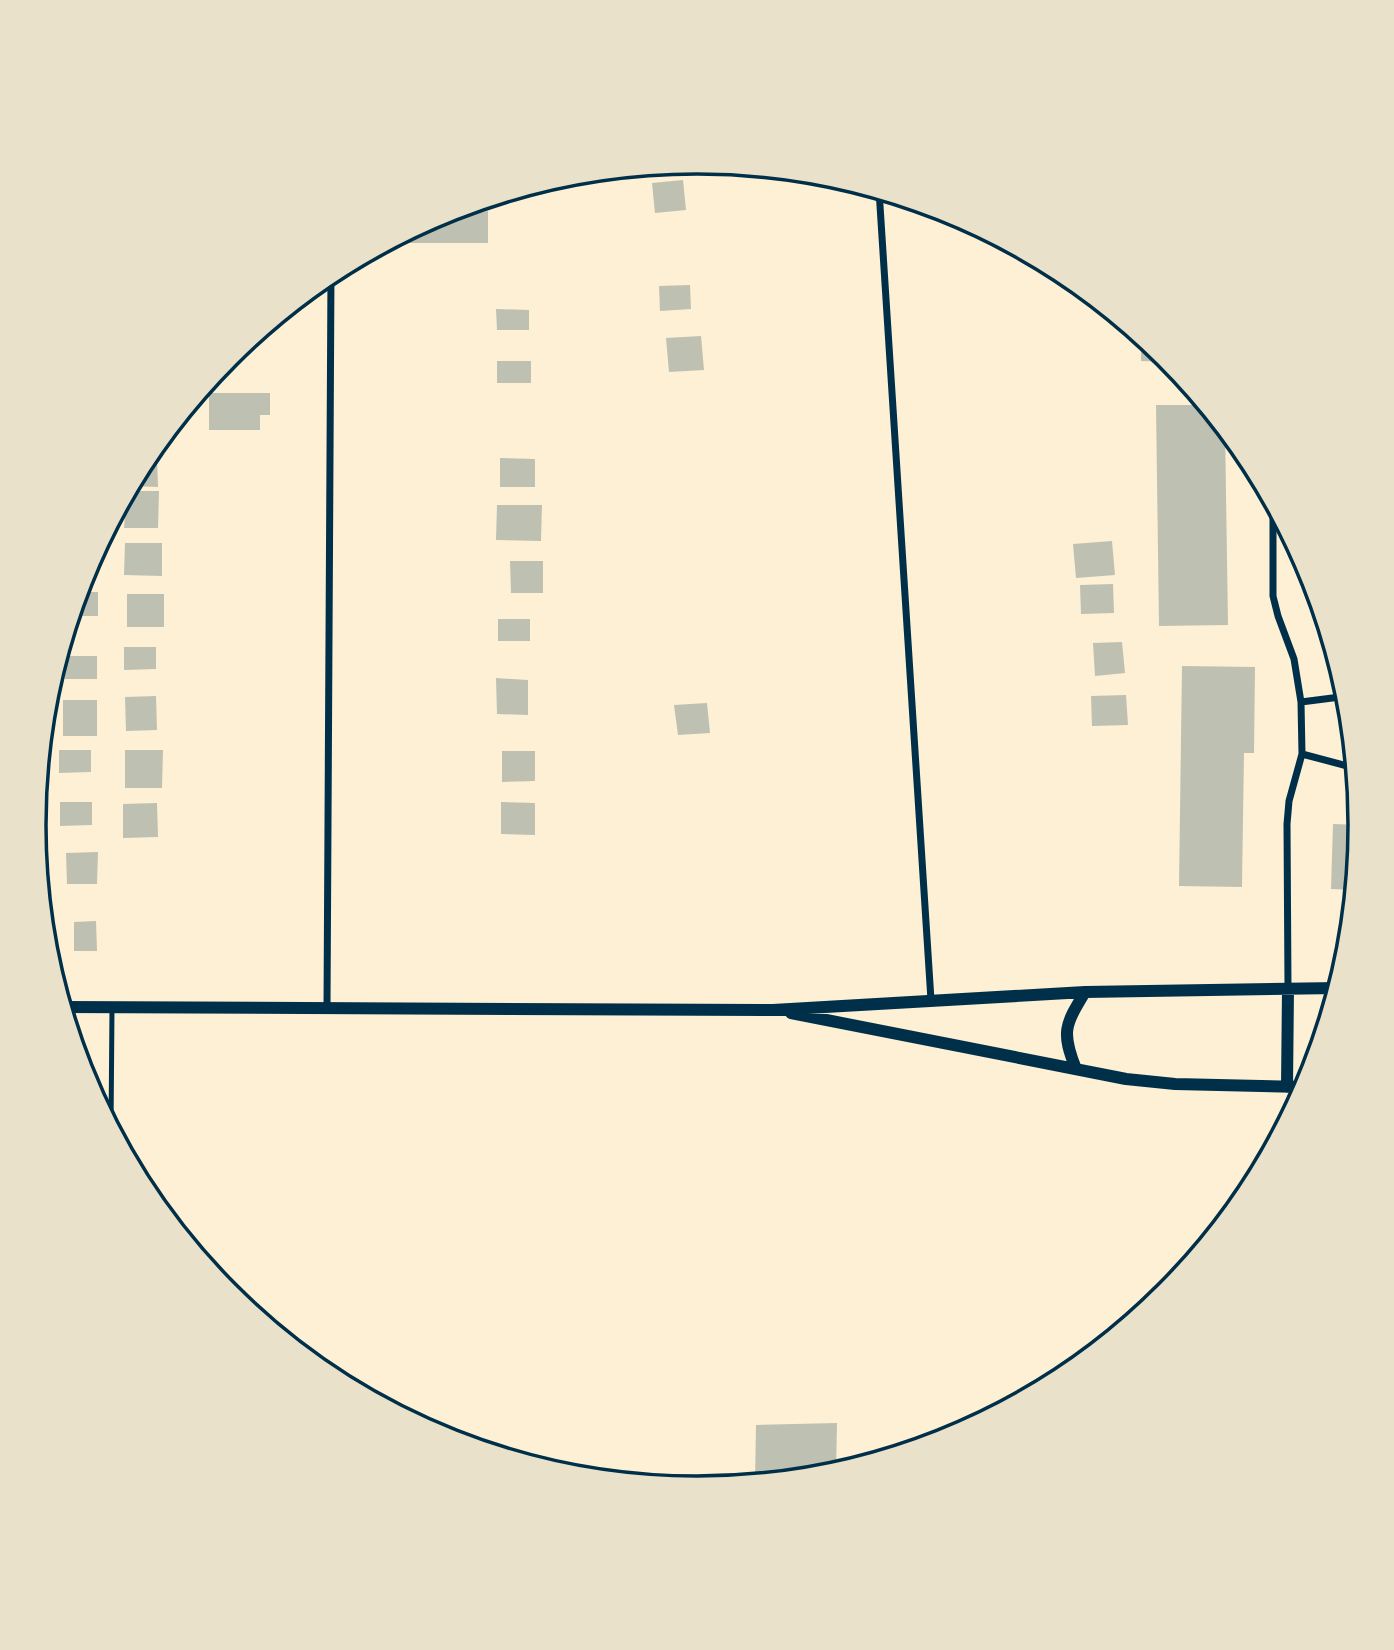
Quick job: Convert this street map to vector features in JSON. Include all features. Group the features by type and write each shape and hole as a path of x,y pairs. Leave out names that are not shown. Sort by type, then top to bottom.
{"street":[{"path":"880,200 931,1000"},
{"path":"327,1007 331,286"},
{"path":"1273,522 1273,596 1294,659 1301,702 1302,754 1289,801 1287,824 1287,1087"},
{"path":"1301,702 1336,698"},
{"path":"1302,754 1345,765"},
{"path":"72,1007 773,1010 1085,992 1327,988"},
{"path":"1076,1069 1068,1049 1066,1033 1071,1016 1085,992"},
{"path":"773,1010 1126,1079 1175,1084 1293,1087"}],"lane":[{"path":"111,1109 112,1007"}],"building":[{"path":"683,180 686,210 655,213 652,183"},
{"path":"483,210 483,212 488,211 488,243 405,243"},
{"path":"690,285 691,309 660,311 659,286"},
{"path":"496,309 529,310 529,330 497,330"},
{"path":"701,336 704,370 669,372 666,338"},
{"path":"1141,348 1155,361 1141,361"},
{"path":"497,361 531,361 531,383 497,383"},
{"path":"209,393 270,393 270,415 260,415 260,430 209,430"},
{"path":"1156,405 1195,405 1225,444 1228,625 1159,626"},
{"path":"500,458 535,459 535,487 500,487"},
{"path":"157,460 158,487 141,486"},
{"path":"138,491 159,491 158,528 124,528 125,514"},
{"path":"497,505 542,505 541,541 496,540"},
{"path":"1112,541 1115,575 1076,578 1073,544"},
{"path":"125,543 162,543 162,576 124,575"},
{"path":"510,561 543,561 543,593 511,593"},
{"path":"1113,584 1114,613 1081,614 1080,585"},
{"path":"89,592 98,592 98,616 80,616"},
{"path":"127,594 164,594 164,627 127,627"},
{"path":"498,619 530,619 530,641 498,641"},
{"path":"1122,642 1125,673 1095,676 1093,643"},
{"path":"124,647 156,647 156,669 124,670"},
{"path":"68,656 97,656 97,679 65,679"},
{"path":"1182,666 1255,667 1254,753 1244,753 1242,887 1179,886"},
{"path":"496,678 528,680 528,715 497,714"},
{"path":"1126,695 1128,725 1092,726 1091,696"},
{"path":"156,696 157,730 126,731 125,697"},
{"path":"63,700 97,700 97,736 63,736"},
{"path":"707,703 710,733 678,735 674,705"},
{"path":"59,750 91,750 91,772 59,773"},
{"path":"125,750 163,750 162,788 125,788"},
{"path":"502,751 535,751 535,781 502,782"},
{"path":"60,802 92,802 92,825 60,826"},
{"path":"501,802 535,803 535,835 501,834"},
{"path":"157,803 158,837 123,838 123,804"},
{"path":"1333,824 1348,825 1345,890 1331,889"},
{"path":"98,852 97,884 67,884 66,853"},
{"path":"96,921 97,951 74,951 74,922"},
{"path":"837,1423 836,1461 755,1474 756,1425"}]}
